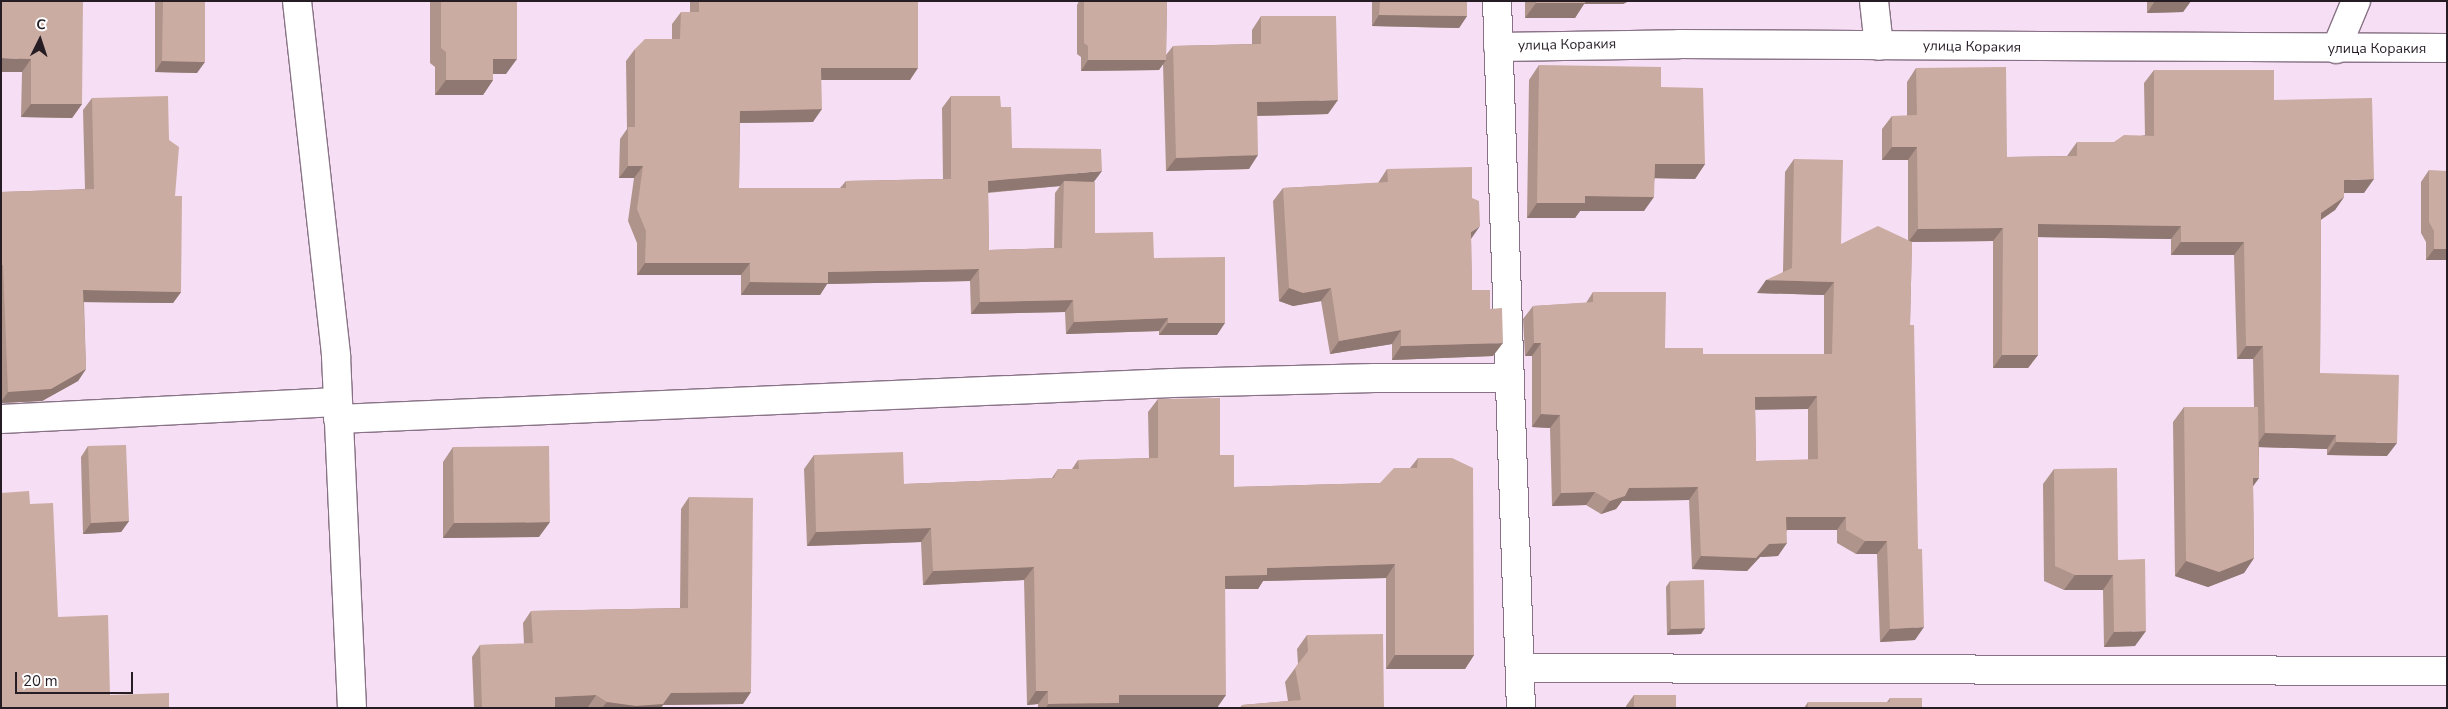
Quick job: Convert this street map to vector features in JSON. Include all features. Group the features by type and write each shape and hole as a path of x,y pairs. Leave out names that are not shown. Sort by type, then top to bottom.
{"street":[{"path":"298,1 336,356 352,708"},
{"path":"1497,1 1521,708"},
{"path":"1874,1 1879,46"},
{"path":"2336,49 2356,1"},
{"name":"улица Коракия","path":"1498,47 1679,44 2336,49 2447,48"},
{"path":"1,418 337,411 1172,383 1375,378 1509,378"},
{"path":"1521,668 2447,671"}],"building":[{"path":"1,1 83,1 82,104 31,104 31,59 1,58"},
{"path":"163,1 205,1 205,62 162,61"},
{"path":"441,1 517,1 517,59 493,59 493,80 446,80 446,52 441,48"},
{"path":"699,1 918,1 918,68 821,68 822,109 740,111 739,188 846,188 846,181 951,179 951,96 1000,96 1001,107 1011,107 1012,148 1101,149 1102,171 988,181 989,250 1062,248 1064,181 1095,182 1095,233 1153,232 1154,258 1225,257 1225,323 1168,323 1168,318 1074,322 1073,300 980,302 979,269 828,272 828,283 750,282 750,263 645,263 646,231 637,209 643,166 628,166 628,127 635,127 635,49 645,39 680,39 681,12 699,12"},
{"path":"1084,1 1167,1 1166,60 1088,60 1088,46 1084,43"},
{"path":"1380,1 1467,1 1467,16 1379,15"},
{"path":"1536,1 1585,1 1585,3 1536,3"},
{"path":"1261,16 1336,16 1338,100 1257,102 1258,155 1176,158 1173,46 1261,44"},
{"path":"1539,65 1661,67 1661,87 1703,88 1705,164 1655,164 1654,197 1585,196 1585,203 1537,203"},
{"path":"2006,67 2007,157 2077,156 2077,142 2114,142 2124,135 2154,136 2154,70 2274,70 2274,100 2372,98 2374,179 2344,180 2344,197 2321,213 2320,373 2399,375 2397,443 2336,442 2336,435 2265,433 2263,346 2246,346 2244,242 2181,242 2181,226 2038,224 2038,355 2002,355 2003,228 1918,229 1917,147 1892,147 1892,116 1917,115 1916,68"},
{"path":"168,96 169,140 179,147 175,196 182,196 181,292 83,290 86,369 51,389 8,392 3,265 1,265 1,192 94,189 92,98"},
{"path":"1794,159 1843,160 1841,244 1878,226 1912,242 1910,325 1914,325 1918,549 1922,549 1924,627 1890,629 1887,541 1865,541 1846,530 1846,517 1786,517 1787,543 1769,544 1756,558 1701,556 1698,487 1629,488 1625,496 1610,501 1595,492 1561,493 1560,415 1541,414 1541,343 1534,343 1533,306 1593,302 1593,292 1666,292 1665,348 1703,348 1703,354 1832,354 1834,282 1766,280 1792,268","holes":["1817,396 1818,459 1756,461 1755,397"]},
{"path":"1472,167 1472,198 1479,201 1480,226 1471,232 1472,290 1490,290 1490,309 1502,308 1503,343 1401,346 1401,330 1339,341 1331,288 1303,293 1289,288 1283,188 1388,182 1387,169"},
{"path":"2429,170 2447,171 2447,249 2434,249 2434,231 2429,222"},
{"path":"1220,398 1220,455 1234,455 1234,487 1380,483 1394,468 1417,468 1418,458 1452,458 1473,468 1474,655 1395,655 1395,564 1267,568 1267,575 1225,576 1226,695 1119,695 1119,703 1048,704 1048,691 1036,691 1034,567 933,571 931,528 816,532 814,455 903,452 904,484 1054,478 1058,469 1079,469 1078,460 1158,458 1158,399"},
{"path":"2184,407 2258,407 2259,478 2253,478 2254,558 2219,572 2186,561"},
{"path":"126,445 129,521 91,523 88,446"},
{"path":"549,446 550,522 454,523 453,447"},
{"path":"2117,468 2118,560 2145,559 2146,631 2114,632 2113,575 2075,575 2055,566 2054,469"},
{"path":"29,491 30,504 53,503 58,617 108,615 110,695 169,693 169,708 1,708 1,493"},
{"path":"689,497 753,498 751,692 671,693 663,704 636,706 607,702 596,695 555,697 555,708 482,708 480,645 533,643 531,611 688,608"},
{"path":"1704,580 1705,628 1671,629 1670,581"},
{"path":"1383,634 1384,708 1242,708 1242,705 1301,700 1295,668 1308,651 1307,635"},
{"path":"1634,695 1676,695 1676,708 1634,708"},
{"path":"1890,698 1922,698 1922,708 1808,708 1808,702 1890,702"}]}
